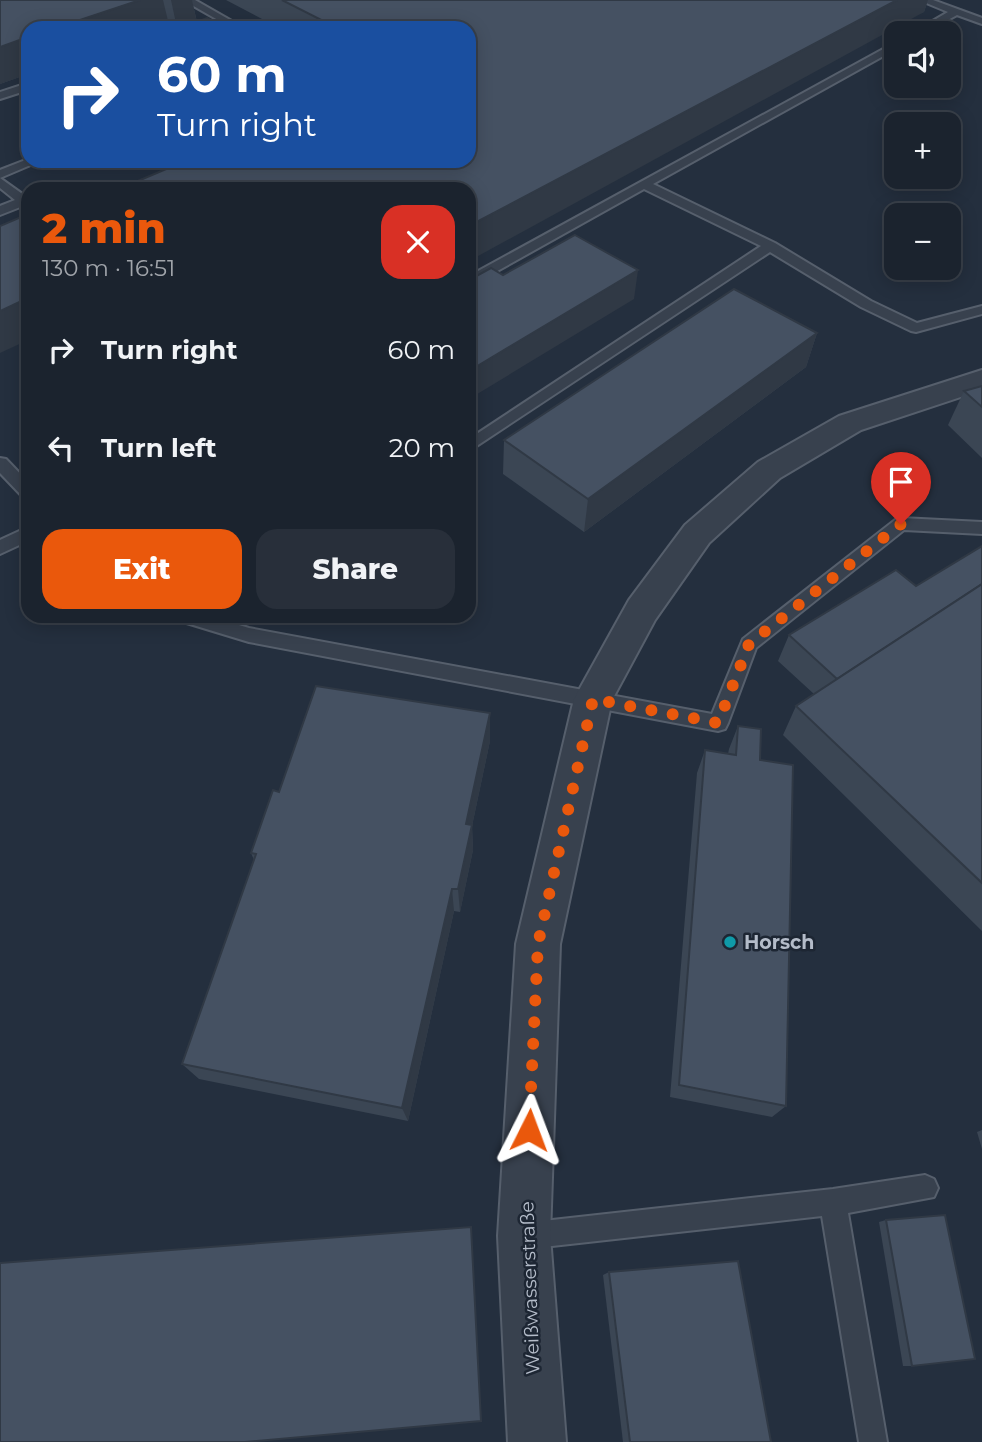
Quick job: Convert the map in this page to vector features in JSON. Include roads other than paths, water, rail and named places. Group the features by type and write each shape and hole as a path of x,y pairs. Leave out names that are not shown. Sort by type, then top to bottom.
{"street":[{"name":"Weißwasserstraße","path":"537,1442 524,1236 538,944 593,699 642,610 697,534 769,470 850,423 982,380"}],"lane":[{"path":"188,0 226,21"},
{"path":"924,0 982,21"},
{"path":"939,21 956,12"},
{"path":"476,277 884,52"},
{"path":"0,96 21,88"},
{"path":"0,174 21,166"},
{"path":"0,182 21,199"},
{"path":"643,184 770,246 866,304 916,328 982,310"},
{"path":"0,211 21,202"},
{"path":"476,441 770,246"},
{"path":"0,463 21,485"},
{"path":"209,623 249,635 718,723 749,644 901,524 982,528"},
{"path":"0,548 21,537"},
{"path":"524,1236 833,1202 925,1188"},
{"path":"833,1202 873,1442"}],"place":[{"name":"Horsch","path":"730,942"}]}
